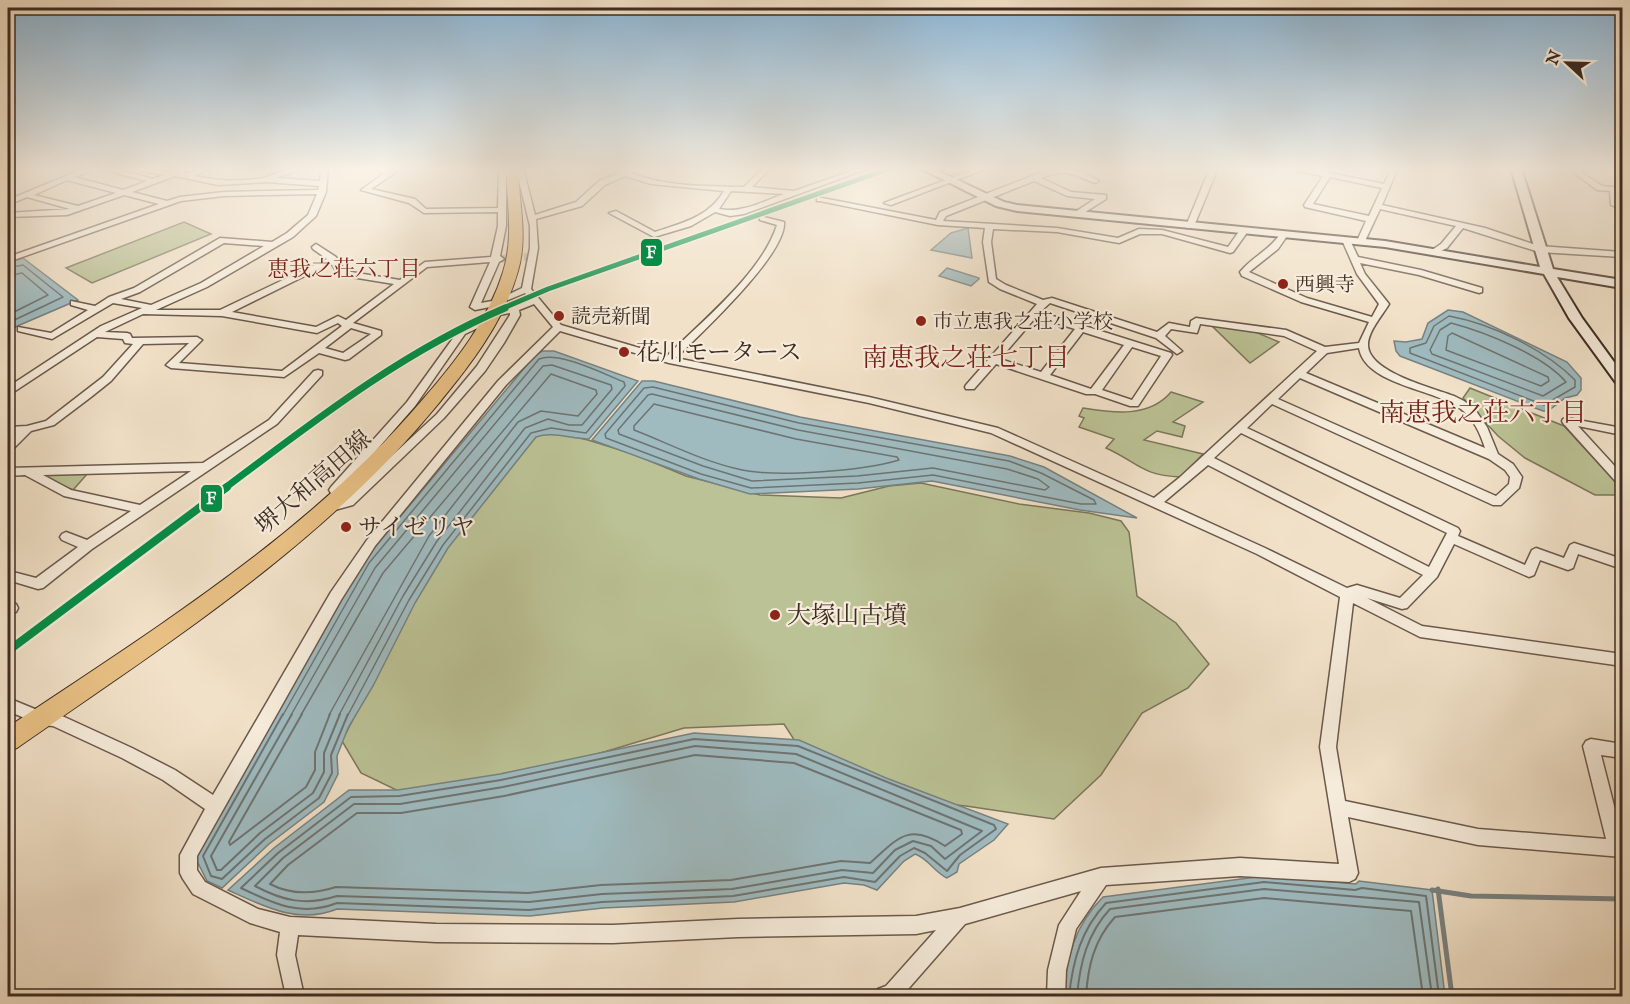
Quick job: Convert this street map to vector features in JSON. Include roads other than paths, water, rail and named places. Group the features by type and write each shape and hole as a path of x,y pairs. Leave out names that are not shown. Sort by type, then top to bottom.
{"main road":[{"name":"堺大和高田線","path":"8,740 219,592 324,510 385,455 431,405 483,333 496,309 507,280 516,238 515,215"},
{"path":"1084,215 1283,236 1361,241 1623,285"},
{"path":"1529,215 1539,249 1549,271 1604,360 1623,381"}],"street":[{"path":"8,260 133,215"},
{"path":"8,391 99,331 204,285 275,245 308,221 311,215"},
{"path":"502,215 498,259 475,308 514,309 536,300"},
{"path":"531,215 526,289 558,327 669,360 869,400 994,430 1156,502 1420,631 1623,660"},
{"path":"532,218 543,215"},
{"path":"616,215 654,235 703,215"},
{"path":"898,215 938,223 1062,231 1119,242 1138,231 1162,232 1230,250 1243,232"},
{"path":"938,223 943,215"},
{"path":"1190,226 1195,215"},
{"path":"1352,215 1370,219"},
{"path":"1361,241 1372,215"},
{"path":"1416,215 1461,225 1539,249 1623,255"},
{"path":"669,360 763,260 780,232 781,224 763,218"},
{"path":"1433,252 1444,246 1461,225"},
{"path":"989,226 987,242 992,280 1003,287 1043,303"},
{"path":"1283,236 1273,250 1251,263 1244,272 1245,274 1304,300 1375,321"},
{"path":"21,329 52,336 112,299 137,290 223,240 275,245"},
{"path":"1346,240 1361,274 1384,304 1363,345 1364,356 1378,370 1461,403 1484,428 1494,456"},
{"path":"316,247 333,259 342,273 403,283"},
{"path":"222,313 333,259"},
{"path":"75,322 99,331 127,336 128,340 140,342 156,342 164,338 197,340 171,365 284,374 425,265 498,259"},
{"path":"1354,259 1421,273 1479,290"},
{"path":"496,309 526,289"},
{"path":"112,299 154,308"},
{"path":"970,387 1043,303 1049,300 1159,336 1177,351"},
{"path":"74,303 96,309"},
{"path":"324,510 349,502 435,423 491,355 515,315 514,309"},
{"path":"143,312 222,313 317,330 338,319 347,325 378,333 345,357 316,349"},
{"path":"994,360 1134,404 1167,356 1035,314"},
{"path":"1159,336 1169,326 1194,331 1196,321 1286,333 1324,350 1363,345"},
{"path":"558,327 502,383 371,543 336,596 188,855 189,873 199,888 256,917 290,926 436,933 614,934 738,928 916,924 960,917 1101,877 1240,867 1349,873 1328,747 1347,594"},
{"path":"1043,377 1081,328"},
{"path":"8,429 27,429 50,423 107,379 140,342"},
{"path":"1096,391 1129,344"},
{"path":"1156,502 1324,350"},
{"path":"1270,399 1497,502 1515,485 1516,477 1509,467 1494,456 1298,372"},
{"path":"13,577 38,584 88,546 273,422 318,373"},
{"path":"1623,431 1567,421 1623,481"},
{"path":"1239,428 1454,531 1432,574 1402,604 1357,590 1347,594"},
{"path":"8,447 27,429"},
{"path":"1206,459 1432,574"},
{"path":"8,472 206,467"},
{"path":"25,471 68,493 143,510"},
{"path":"66,537 88,546"},
{"path":"1451,538 1528,572 1536,553 1568,565 1574,548 1623,564"},
{"path":"8,704 40,718 55,720 127,753 169,775 207,802 217,803"},
{"path":"1338,807 1478,837 1620,849 1591,746 1623,751"},
{"path":"1056,996 1057,970 1068,925 1101,877"},
{"path":"885,996 891,995 960,917"},
{"path":"290,926 286,955 295,996"}],"water":[{"path":"968,228 972,258 931,250 951,233"},
{"path":"23,258 78,300 8,330 8,263"},
{"path":"947,268 979,279 971,286 939,276"},
{"path":"1448,310 1463,312 1567,362 1581,378 1581,390 1577,395 1565,398 1548,411 1543,411 1400,356 1396,351 1394,341 1406,342 1422,339 1428,323"},
{"path":"543,351 554,351 638,381 589,439 555,435 536,437 448,548 415,603 373,686 348,728 337,756 338,774 324,802 269,844 222,888 207,881 195,857 364,560 536,354"},
{"path":"642,381 654,381 800,417 1010,456 1044,467 1137,518 1080,510 932,481 858,489 750,494 699,479 592,440"},
{"path":"694,733 799,740 886,778 1008,824 994,840 959,864 957,872 947,878 915,854 904,861 877,890 864,885 844,883 734,902 603,908 530,916 337,909 308,915 295,914 281,912 228,890 274,848 349,790 398,790 500,774"},
{"path":"1264,876 1356,884 1359,881 1432,890 1445,996 1063,996 1074,943 1085,919 1103,897"}],"waterway":[{"path":"1432,890 1438,891"},
{"path":"1438,891 1471,896 1622,899"},
{"path":"1438,891 1452,996"}],"tunnel":[{"path":"500,259 527,257"}],"place":[{"name":"西興寺","path":"1283,284"},
{"name":"読売新聞","path":"559,316"},
{"name":"市立恵我之荘小学校","path":"921,321"},
{"name":"花川モータース","path":"624,352"},
{"name":"サイゼリヤ","path":"346,527"},
{"name":"大塚山古墳","path":"775,615"}],"district":[{"name":"恵我之荘六丁目","path":"344,268"},
{"name":"南恵我之荘七丁目","path":"966,357"},
{"name":"南恵我之荘六丁目","path":"1483,412"}]}
